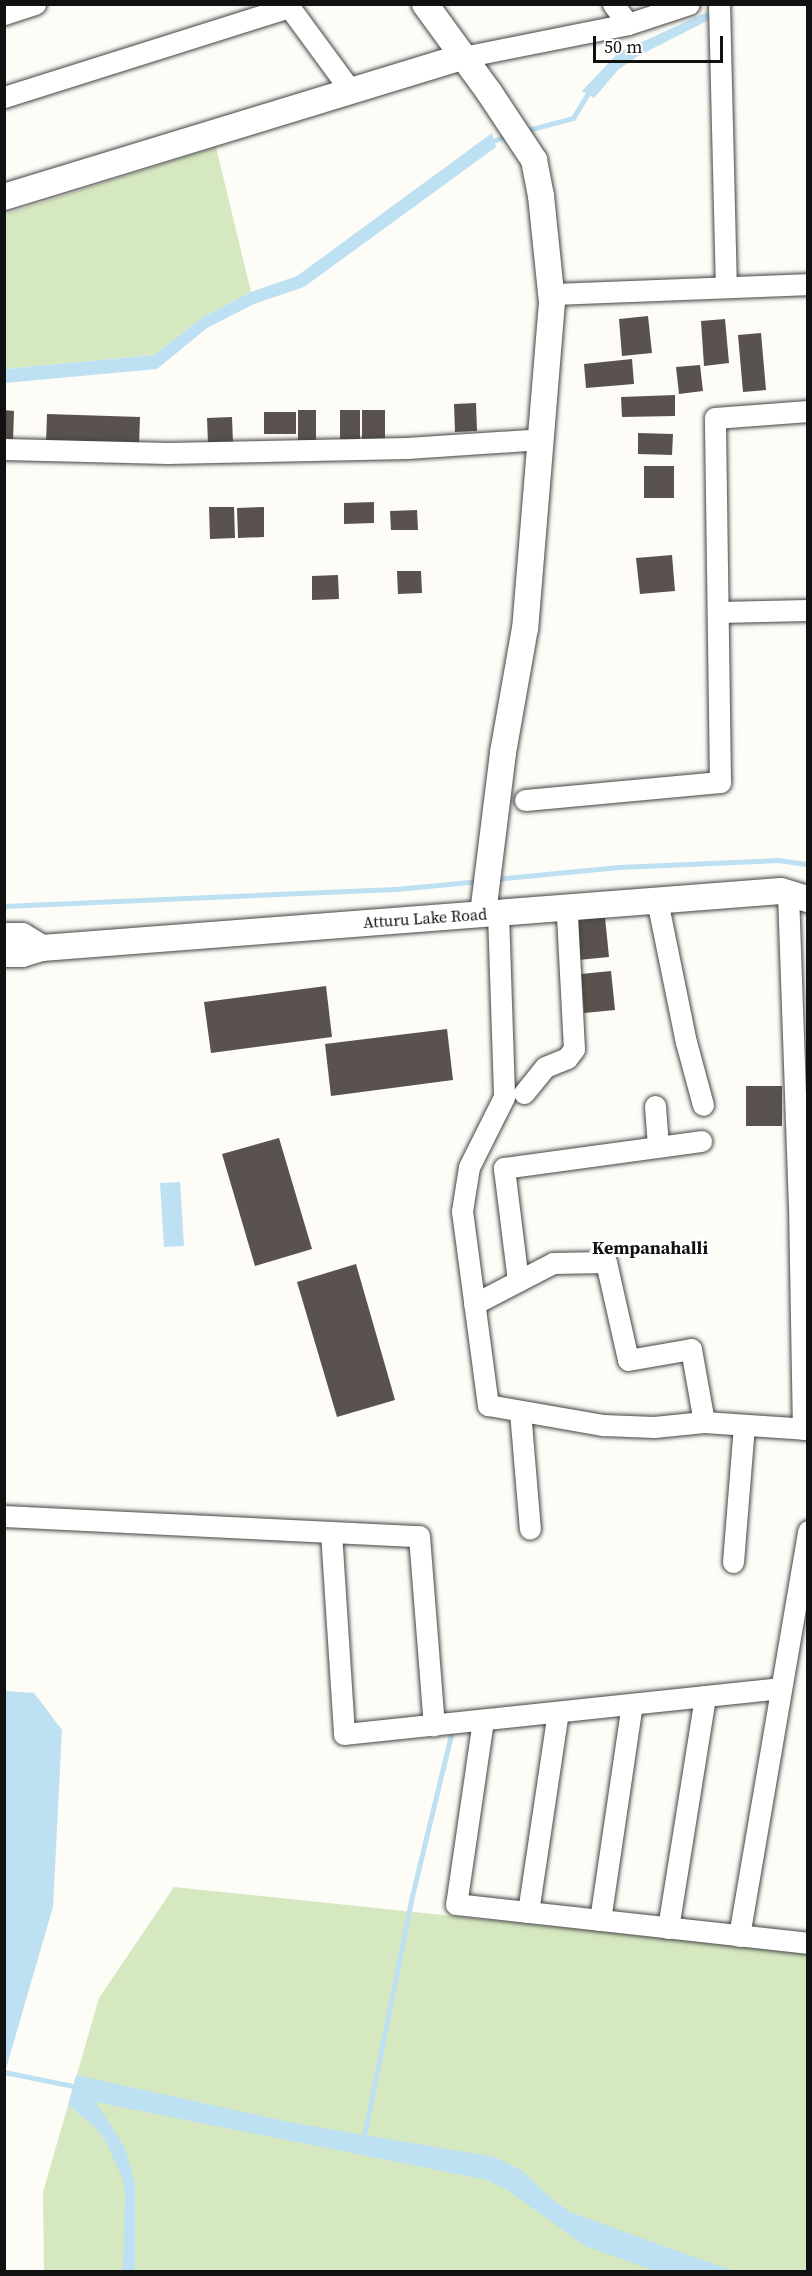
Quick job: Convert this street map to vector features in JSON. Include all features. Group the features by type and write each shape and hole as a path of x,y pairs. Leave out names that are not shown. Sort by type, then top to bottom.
{"street":[{"path":"4,14 35,4"},
{"path":"425,4 534,160 542,196 551,294 525,628 503,753 490,913 504,1096 469,1167 462,1211 488,1405 603,1425 654,1427 704,1422 805,1429 799,1204 798,896"},
{"path":"613,4 628,24"},
{"path":"4,197 463,57 628,24 689,4"},
{"path":"719,4 726,287"},
{"path":"4,96 288,6 351,91"},
{"path":"551,294 807,284"},
{"path":"525,800 720,782 715,418 807,411"},
{"path":"4,449 168,453 407,448 541,440"},
{"path":"718,612 807,610"},
{"name":"Atturu Lake Road","path":"4,954 22,954 42,948 657,900 781,891 798,896"},
{"path":"657,900 686,1042 703,1105"},
{"path":"524,1093 545,1067 567,1058 574,1049 567,915"},
{"name":"Atturu Lake Road","path":"4,936 22,936 42,948"},
{"path":"655,1106 658,1146"},
{"path":"469,1167 504,1168 701,1141"},
{"path":"504,1168 518,1281"},
{"path":"474,1304 553,1263 606,1262 628,1360 691,1349 704,1422"},
{"path":"520,1411 530,1529"},
{"path":"733,1562 744,1425"},
{"path":"4,1516 419,1536 434,1725"},
{"path":"738,1936 807,1531"},
{"path":"331,1532 344,1734 781,1688"},
{"path":"668,1928 705,1696"},
{"path":"600,1920 632,1704"},
{"path":"528,1912 558,1712"},
{"path":"483,1720 456,1904 807,1944"}],"green space":[{"path":"216,147 251,292 203,317 154,355 5,369 5,214"},
{"path":"174,1887 807,1953 807,2271 44,2271 43,2192 99,1998"}],"water":[{"path":"707,12 709,20 638,56 618,70 594,98 582,91 618,53"},
{"path":"492,133 496,147 304,287 254,304 207,328 157,369 5,383 5,369 154,355 203,317 251,292 297,276"},
{"path":"180,1182 184,1246 164,1247 160,1183"},
{"path":"5,1691 34,1693 62,1730 53,1907 5,2072"},
{"path":"76,2075 293,2123 495,2157 523,2171 548,2196 570,2212 733,2271 656,2271 585,2246 509,2191 487,2180 96,2102 125,2148 135,2184 135,2271 123,2271 125,2193 123,2180 105,2140 95,2127 68,2105"}],"building":[{"path":"648,316 652,353 622,356 619,319"},
{"path":"725,319 729,363 704,366 701,321"},
{"path":"761,333 766,390 743,392 738,335"},
{"path":"632,359 634,384 586,388 584,364"},
{"path":"700,365 703,391 679,394 676,367"},
{"path":"675,395 675,416 622,417 621,397"},
{"path":"476,403 477,431 455,432 454,404"},
{"path":"4,410 14,411 13,441 4,441"},
{"path":"298,410 316,410 316,440 298,440"},
{"path":"340,410 360,410 360,441 340,441"},
{"path":"362,410 385,410 385,441 362,441"},
{"path":"264,412 296,412 296,434 264,434"},
{"path":"47,414 140,417 139,446 46,443"},
{"path":"232,417 233,443 208,444 207,418"},
{"path":"638,433 673,434 672,455 638,454"},
{"path":"644,466 674,466 674,498 644,498"},
{"path":"374,502 374,523 344,524 344,503"},
{"path":"209,507 234,507 235,538 210,539"},
{"path":"264,507 264,537 238,538 237,508"},
{"path":"417,510 418,530 391,530 390,511"},
{"path":"672,555 675,591 640,594 636,558"},
{"path":"397,571 421,571 422,593 398,594"},
{"path":"338,575 339,599 312,600 312,576"},
{"path":"605,917 609,957 578,960 575,920"},
{"path":"611,971 615,1010 584,1013 581,974"},
{"path":"326,986 332,1037 211,1053 204,1002"},
{"path":"447,1029 453,1080 331,1096 325,1044"},
{"path":"746,1086 782,1086 782,1126 746,1126"},
{"path":"279,1138 312,1249 255,1266 222,1154"},
{"path":"356,1264 395,1400 337,1417 297,1282"}],"waterway":[{"path":"524,131 573,118 590,90"},
{"path":"490,142 509,135"},
{"path":"495,879 618,867 778,860 808,864"},
{"path":"4,906 396,889 480,881"},
{"path":"363,2141 412,1896 451,1735"},
{"path":"4,2072 78,2087"}],"district":[{"name":"Kempanahalli","path":"650,1248"}]}
